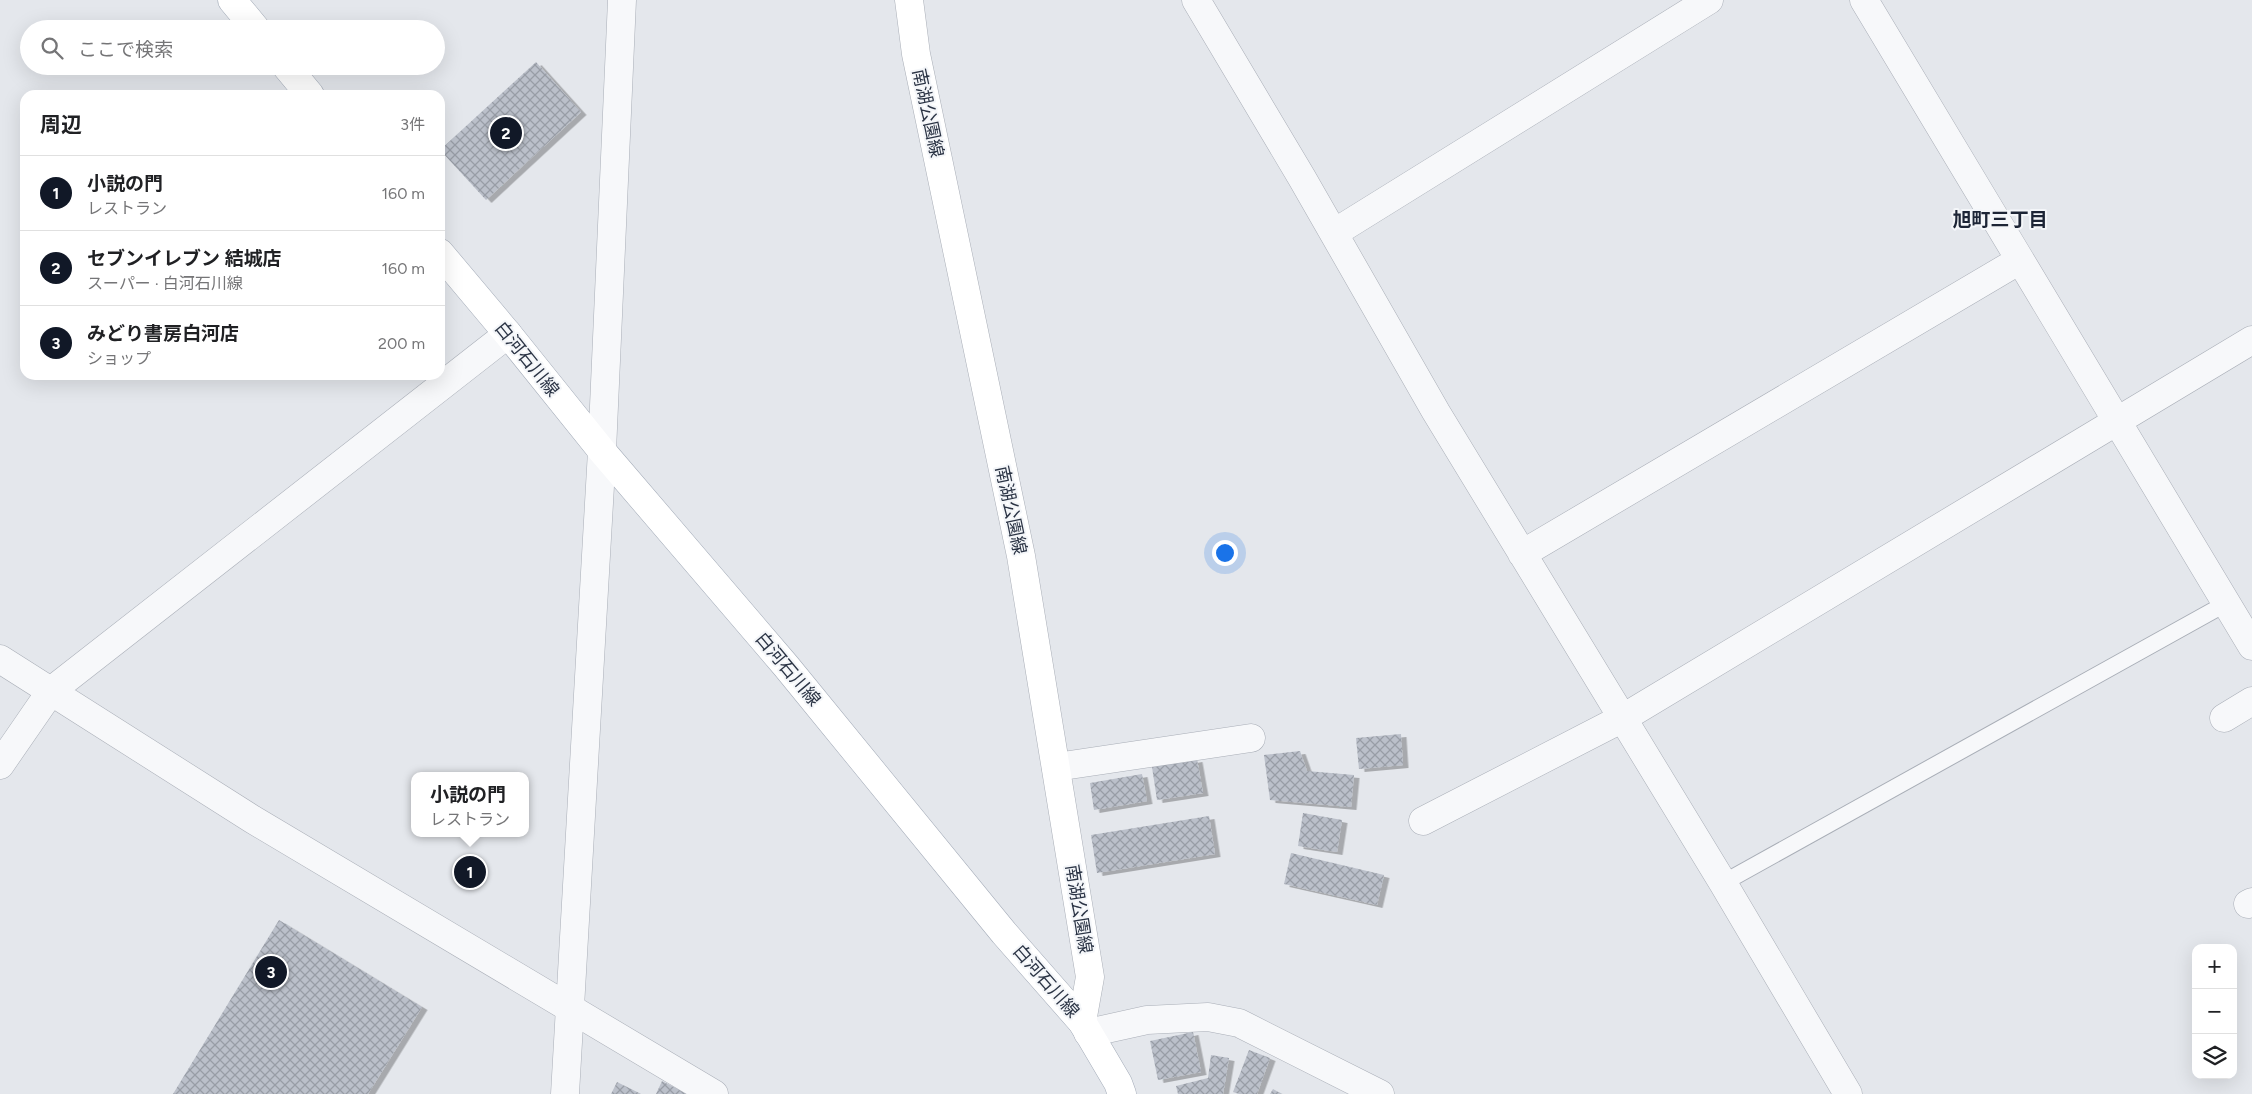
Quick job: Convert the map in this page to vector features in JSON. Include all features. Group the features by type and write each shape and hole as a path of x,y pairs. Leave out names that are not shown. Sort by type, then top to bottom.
{"main road":[{"path":"232,0 249,20"},
{"name":"南湖公園線","path":"909,0 916,54 1021,556 1090,977 1085,1028"},
{"path":"293,75 306,90"},
{"name":"白河石川線","path":"445,259 602,451 786,666 1004,933 1085,1028 1118,1083 1122,1094"}],"street":[{"path":"565,1094 602,451 622,0"},
{"path":"1196,0 1334,233 1436,412 1723,883 1848,1094"},
{"path":"1334,233 1709,0"},
{"path":"1864,0 2252,646"},
{"path":"1522,554 2020,260"},
{"path":"0,765 51,690 508,334"},
{"path":"1423,821 1623,718 2252,340"},
{"path":"0,659 252,819 714,1094"},
{"path":"2224,718 2252,701"},
{"path":"1056,767 1251,738"},
{"path":"1085,1028 1147,1020 1208,1017 1239,1024 1380,1094"}],"lane":[{"path":"1723,883 2226,604"}],"building":[{"path":"536,62 581,112 486,200 445,155 445,145"},
{"path":"1401,734 1403,765 1359,769 1356,738"},
{"path":"1300,751 1307,771 1354,775 1351,807 1270,800 1264,755"},
{"path":"1197,759 1203,793 1157,800 1152,767"},
{"path":"1142,774 1147,801 1094,810 1090,783"},
{"path":"1303,813 1342,820 1337,852 1298,846"},
{"path":"1209,816 1215,854 1097,873 1091,835"},
{"path":"1291,853 1384,875 1377,905 1284,884"},
{"path":"279,920 422,1007 368,1094 173,1094"},
{"path":"1193,1032 1201,1072 1158,1080 1150,1041"},
{"path":"1249,1050 1270,1058 1257,1094 1239,1094 1233,1092"},
{"path":"1211,1055 1229,1058 1223,1094 1178,1094 1176,1086 1208,1078"},
{"path":"662,1081 687,1094 656,1094"},
{"path":"617,1082 641,1094 611,1094"},
{"path":"1273,1089 1282,1094 1270,1094"}],"place":[{"name":"セブンイレブン 結城店","path":"506,133"},
{"name":"小説の門","path":"470,872"},
{"name":"みどり書房白河店","path":"271,972"}],"district":[{"name":"旭町三丁目","path":"2000,219"}]}
